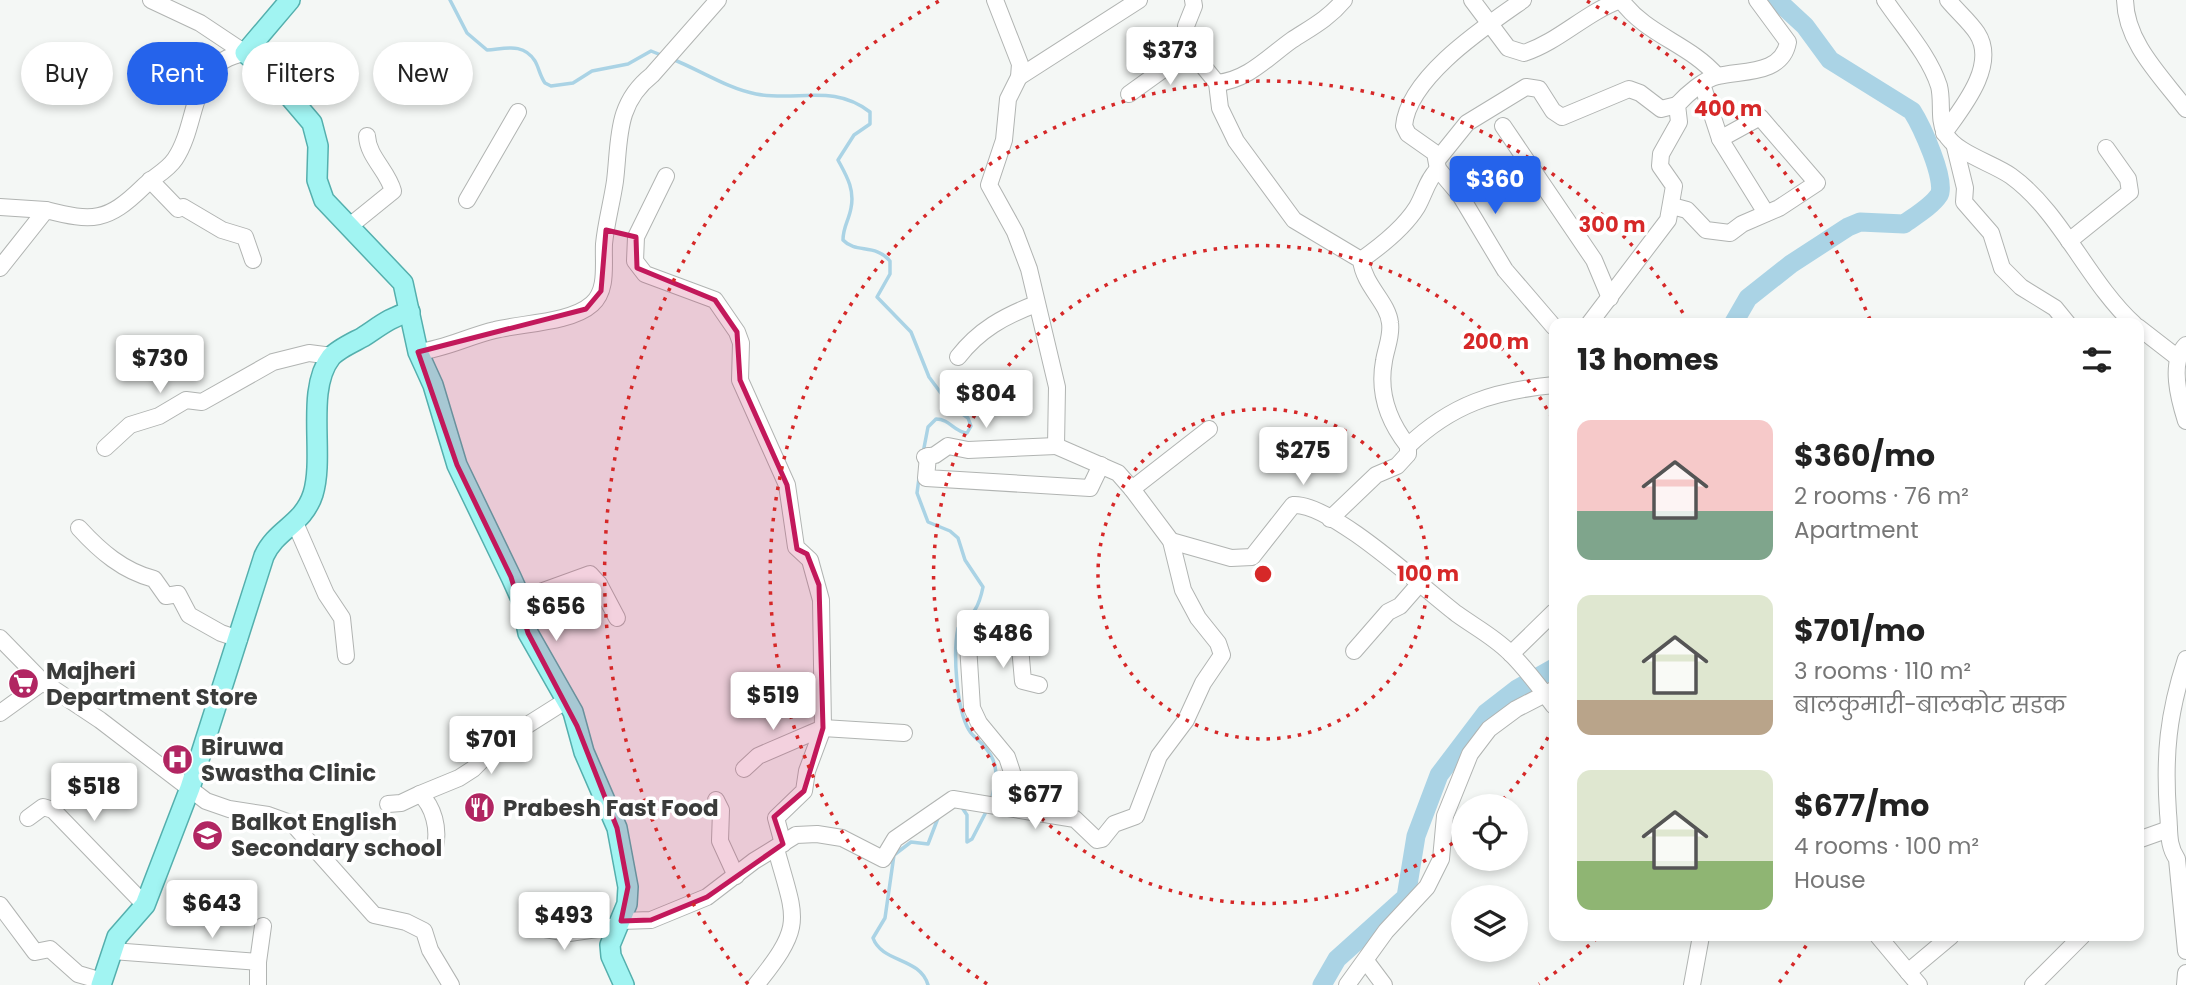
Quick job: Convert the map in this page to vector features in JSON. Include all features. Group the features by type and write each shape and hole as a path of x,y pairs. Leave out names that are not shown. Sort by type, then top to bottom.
{"main road":[{"path":"254,42 289,0"},
{"path":"297,105 312,123 318,146 320,192 324,200 351,225 403,283 418,352 433,385 457,465 522,608 536,649 566,700 584,752 617,828 628,887 627,904 610,945 611,956 624,985"},
{"path":"101,983 117,937 145,905 190,788 270,544 296,524 314,492 320,388 332,356 383,321 410,312"}],"street":[{"path":"151,0 201,23 242,51"},
{"path":"418,352 496,329 535,323 586,309 601,291 606,230 615,182 618,130 633,94 718,0"},
{"path":"995,0 1020,64 1019,77 1008,99 1004,140 989,185 1021,246 1057,387 1056,446"},
{"path":"1019,77 1139,0"},
{"path":"1193,0 1194,6 1186,26 1190,50 1217,83 1225,124 1283,208 1300,225 1361,260"},
{"path":"1217,83 1244,75 1264,63 1299,36 1325,21 1344,0"},
{"path":"1472,0 1508,48 1524,52 1575,25 1600,7 1621,0 1644,26 1702,61 1717,76"},
{"path":"1361,260 1386,241 1416,208 1429,178 1467,123 1526,87 1539,89 1553,111 1562,117 1629,89 1640,93 1661,109 1677,105 1702,84 1717,76 1770,67 1786,50 1788,42 1757,0"},
{"path":"1885,0 1937,82 1942,99 1944,133 1955,147 2011,177 2069,241 2105,295 2128,318"},
{"path":"1944,133 1979,78 1983,48 1977,33 1948,0"},
{"path":"2125,0 2126,19 2140,49 2186,109"},
{"path":"1521,1 1489,23 1438,68 1408,109 1404,126 1408,134 1438,164 1460,195 1505,270 1549,321"},
{"path":"1129,94 1190,50"},
{"path":"0,207 46,210 75,217 105,216 117,210 177,157 196,96 207,76 230,55 242,53"},
{"path":"1702,84 1720,139 1766,214"},
{"path":"1594,318 1658,236 1672,206 1675,186 1662,171 1661,154 1679,122 1677,105"},
{"path":"467,200 518,112"},
{"path":"1672,206 1687,210 1706,230 1730,233 1815,185 1816,180 1760,117 1720,139"},
{"path":"1503,126 1594,260 1610,298"},
{"path":"351,225 393,191 386,171 372,152 367,136"},
{"path":"1955,147 1965,188 1964,202 1991,233 2002,268 2021,287 2056,308 2064,318"},
{"path":"2069,241 2130,192 2128,178 2106,148"},
{"path":"666,176 636,237 635,261 645,274 715,300 737,332 741,343 740,380 787,485 796,547 807,554 819,585 823,628 820,689 823,728 807,771 804,791 776,818 793,921 784,950 755,985"},
{"path":"150,180 178,209 183,207 222,230 245,237 253,260"},
{"path":"0,268 46,210"},
{"path":"606,230 636,237"},
{"path":"1330,519 1376,475 1397,466 1408,454 1408,446 1394,428 1386,409 1383,363 1390,322 1362,272 1361,260"},
{"path":"958,357 978,334 1001,318 1035,304"},
{"path":"2144,330 2182,351 2181,406 2186,421"},
{"path":"104,448 131,425 159,416 186,400 202,402 274,362 309,353 332,356"},
{"path":"1408,446 1450,411 1490,397 1549,386"},
{"path":"1132,489 1209,429"},
{"path":"538,915 545,929 559,933 651,920 672,914 707,897 796,835 817,834 842,838 883,859 895,838 948,802 959,799 1075,819 1097,839 1102,839 1114,824 1136,816 1159,756 1186,720 1203,683 1222,655 1218,643 1198,618 1183,590 1171,541 1118,473 1101,465 1056,446 968,450 948,446 926,456 926,478 1090,488 1101,465"},
{"path":"1171,541 1231,558 1250,558 1256,555 1293,505 1299,505 1330,519 1421,582 1455,613 1494,639 1549,695 1507,716 1489,729 1470,754 1445,816 1441,859 1427,887 1386,931 1347,985"},
{"path":"296,524 326,594 342,618 346,656"},
{"path":"79,528 104,556 120,562 135,574 154,579 166,596 178,594 189,615 220,633 239,639"},
{"path":"1354,650 1388,612 1400,606 1421,582"},
{"path":"522,608 599,584 617,618"},
{"path":"1514,657 1549,618"},
{"path":"1004,808 1012,772 1007,757 979,723 972,708 968,645 981,632 1015,643 1022,653 1023,681 1039,685"},
{"path":"0,638 43,682 100,720 206,801 268,815 293,824 374,915 406,922 424,931 430,950 451,985"},
{"path":"2186,659 2173,701 2166,743 2169,847 2182,858 2186,951"},
{"path":"0,713 43,682"},
{"path":"388,804 401,803 459,778 473,769 499,743 566,700"},
{"path":"744,769 758,757 823,728 904,733"},
{"path":"420,794 432,813 438,833 435,847"},
{"path":"716,800 721,810 720,841 736,876"},
{"path":"28,818 43,807 53,810 145,905"},
{"path":"2144,838 2169,829"},
{"path":"0,905 35,952 50,949 78,974 101,983"},
{"path":"258,985 263,926"},
{"path":"1692,985 1700,941"},
{"path":"1882,941 1919,985"},
{"path":"1908,972 1945,941"},
{"path":"2033,985 2076,941"},
{"path":"112,951 258,962"},
{"path":"1366,961 1384,985"},
{"path":"2185,985 2186,973"}],"highlighted area":[{"path":"606,230 636,237 637,268 715,300 737,332 740,380 787,485 797,549 807,554 819,585 823,728 804,791 774,817 783,844 707,897 651,920 621,921 628,887 617,828 577,726 528,633 511,577 457,465 418,352 586,309 601,291"}],"waterway":[{"path":"450,0 467,33 487,50 513,48 525,51 535,61 545,83 551,86 573,83 592,71 628,64 651,51 661,55"},
{"path":"1736,318 1748,298 1791,264 1848,227 1860,222 1904,224 1932,203 1941,188 1932,153 1912,111 1830,60 1805,26 1777,0"},
{"path":"672,59 724,83 756,94 842,98 870,112 870,124 854,135 838,160 852,195 843,240 854,247 878,252 890,261 890,274 877,297 911,332 929,377 949,404 968,418 971,426 967,433 936,419 928,427 923,453"},
{"path":"919,478 917,493 928,522 950,531 958,538 965,560 983,587 975,610 958,628 956,665 958,694 965,720 970,732 989,753 995,766 991,802"},
{"path":"1322,985 1337,959 1406,897 1416,836 1439,775 1486,713 1517,689 1549,671"},
{"path":"961,806 967,815 967,842 972,839 988,808"},
{"path":"928,985 917,969 884,952 873,938 885,918 894,855 911,842 928,844 938,818"}],"place":[{"name":"Majheri Department Store","path":"23,684"},
{"name":"Biruwa Swastha Clinic","path":"178,760"},
{"name":"Prabesh Fast Food","path":"480,808"},
{"name":"Balkot English Secondary school","path":"208,835"}]}
